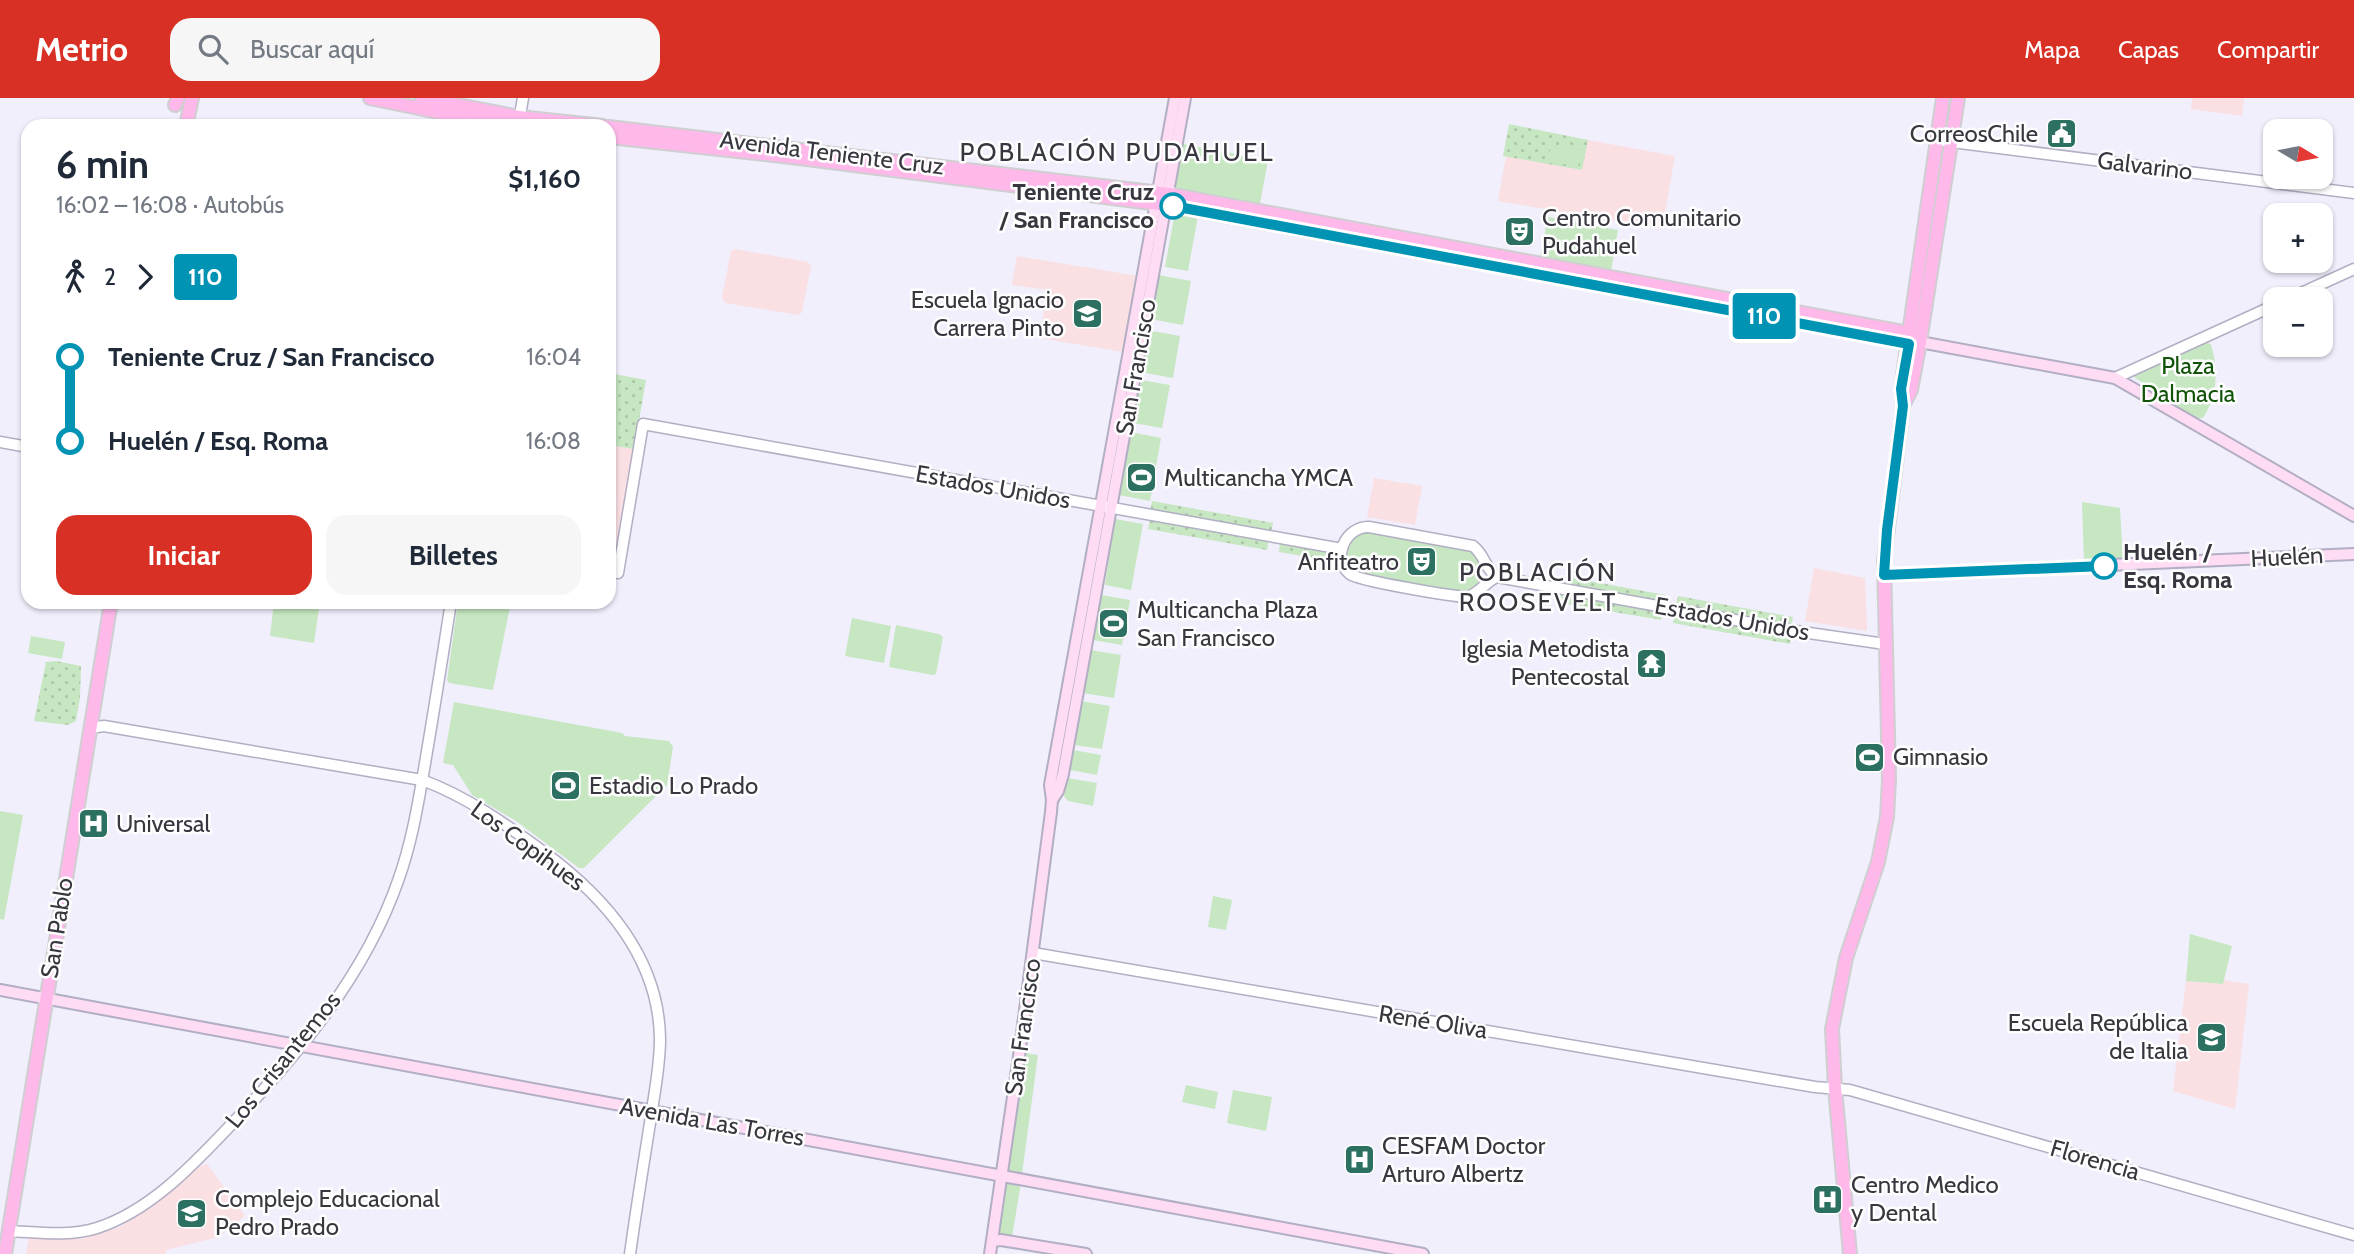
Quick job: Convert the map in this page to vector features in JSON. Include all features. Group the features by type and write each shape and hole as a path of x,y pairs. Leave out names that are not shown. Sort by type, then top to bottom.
{"main road":[{"path":"370,98 472,119"},
{"path":"422,98 506,119"},
{"name":"San Francisco","path":"1162,199 1175,98"},
{"name":"San Francisco","path":"990,1254 1003,1176 1052,800 1050,785 1106,507 1162,199 1185,98"},
{"path":"1850,1254 1832,1029 1846,958 1878,862 1887,817 1889,779 1884,575 1887,530 1903,406 1911,390 1913,340 1943,98"},
{"path":"1913,340 1958,98"},
{"name":"Avenida Teniente Cruz","path":"616,128 1162,199 2115,377 2354,516"},
{"name":"Avenida Teniente Cruz","path":"616,138 1162,199"},
{"name":"Huelén","path":"1884,575 2354,555"},
{"name":"San Pablo","path":"5,1254 110,609"},
{"name":"Avenida Las Torres","path":"0,990 1423,1254"},
{"path":"992,1241 1001,1240 1086,1254"}],"street":[{"path":"519,119 523,98"},
{"name":"Galvarino","path":"1936,140 2354,193"},
{"path":"2314,287 2354,269"},
{"path":"2115,377 2263,310"},
{"name":"Estados Unidos","path":"616,557 643,424 1342,549"},
{"path":"0,442 21,446"},
{"path":"1364,527 1470,545 1480,552 1486,563 1491,573 1497,577 1473,595 1464,597 1359,578 1345,568 1342,549 1351,532 1364,527"},
{"path":"1481,587 1486,563"},
{"name":"Estados Unidos","path":"1497,577 1797,631 1885,644"},
{"name":"Los Crisantemos","path":"8,1231 79,1232 104,1225 132,1211 167,1187 198,1159 261,1093 301,1046 349,979 382,922 406,858 434,714 450,609"},
{"name":"Los Copihues","path":"90,728 104,726 422,780 479,808 561,865 592,891 624,930 644,965 658,1012 660,1053 630,1254"},
{"name":"René Oliva","path":"1032,953 1709,1069 1835,1088"},
{"name":"Florencia","path":"1835,1088 1900,1104 2354,1235"}],"shaded area":[{"path":"2192,98 2244,98 2242,116 2191,109"},
{"path":"1588,140 1675,156 1662,229 1498,201 1506,156 1581,170"},
{"path":"735,249 808,262 811,266 802,312 799,315 725,303 722,298 731,251"},
{"name":"Escuela Ignacio Carrera Pinto","path":"1017,256 1138,276 1124,352 1039,338 1048,290 1012,285"},
{"path":"616,446 634,449 616,543"},
{"path":"1374,478 1422,486 1415,525 1367,517"},
{"path":"1814,568 1865,578 1867,631 1805,621"},
{"name":"Escuela República de Italia","path":"2224,980 2249,984 2235,1109 2173,1091 2186,981 2223,984"},
{"name":"Complejo Educacional Pedro Prado","path":"207,1164 245,1216 218,1237 166,1250 165,1254 26,1254 29,1237 81,1239 120,1227 148,1209 200,1166"}],"green space":[{"path":"1509,124 1588,140 1582,170 1503,156"},
{"path":"1183,144 1268,160 1260,204 1175,190"},
{"path":"1551,144 1581,150 1578,167 1548,161"},
{"path":"1175,212 1198,216 1188,271 1165,267"},
{"path":"1548,217 1618,230 1611,271 1540,258"},
{"path":"1158,275 1191,281 1183,325 1150,319"},
{"path":"1147,330 1180,336 1173,378 1140,372"},
{"name":"Plaza Dalmacia","path":"2206,341 2211,345 2216,373 2214,392 2203,418 2194,418 2131,375"},
{"path":"616,374 646,380 634,449 616,446"},
{"path":"1141,380 1170,385 1162,428 1133,423"},
{"path":"1131,432 1161,438 1150,501 1119,495"},
{"path":"1152,501 1273,523 1271,533 1150,512"},
{"path":"2082,502 2120,508 2123,561 2084,563"},
{"path":"1115,519 1143,524 1131,590 1105,585"},
{"path":"1150,519 1269,539 1267,550 1148,529"},
{"path":"1365,530 1472,549 1481,562 1478,588 1467,594 1358,573 1346,556 1353,539"},
{"path":"1280,542 1334,551 1332,561 1279,552"},
{"path":"1561,576 1666,595 1665,604 1559,585"},
{"path":"1557,592 1663,610 1661,620 1555,602"},
{"path":"1101,595 1130,600 1122,645 1093,640"},
{"path":"1678,596 1793,617 1791,626 1676,606"},
{"path":"273,609 319,609 314,643 270,636"},
{"path":"457,609 510,609 493,690 449,683 447,680"},
{"path":"1675,613 1791,633 1790,644 1673,623"},
{"path":"852,618 891,626 884,663 845,656"},
{"path":"896,625 943,637 936,674 889,667"},
{"path":"31,636 65,642 62,659 28,653"},
{"path":"1090,650 1121,655 1114,698 1083,693"},
{"path":"56,661 81,666 76,721 68,725 34,721 46,662"},
{"path":"1081,701 1110,706 1102,749 1074,745"},
{"name":"Estadio Lo Prado","path":"454,702 622,733 625,736 669,741 673,747 667,785 584,868 579,868 516,821 472,795 453,765 443,763"},
{"path":"1073,750 1101,755 1097,775 1070,770"},
{"path":"1067,778 1097,783 1093,806 1068,801 1064,796"},
{"path":"0,811 23,815 4,920 0,919"},
{"path":"1213,896 1232,900 1226,930 1208,927"},
{"path":"2190,934 2232,946 2223,984 2186,981"},
{"path":"1025,1053 1038,1055 1022,1174 1008,1171 1022,1057"},
{"path":"1186,1085 1218,1092 1215,1109 1182,1102"},
{"path":"1233,1090 1272,1097 1266,1131 1227,1123"},
{"path":"1007,1181 1021,1183 1012,1237 1001,1235 998,1231 1004,1184"}],"bus line":[{"name":"110","path":"1173,206 1909,344 1901,389 1903,406 1884,575 2104,566"}],"place":[{"name":"CorreosChile","path":"2061,134"},
{"name":"Teniente Cruz / San Francisco","path":"1173,206"},
{"name":"Centro Comunitario Pudahuel","path":"1519,232"},
{"name":"Escuela Ignacio Carrera Pinto","path":"1087,314"},
{"name":"Multicancha YMCA","path":"1141,478"},
{"name":"Anfiteatro","path":"1422,562"},
{"name":"Huelén / Esq. Roma","path":"2104,566"},
{"name":"Multicancha Plaza San Francisco","path":"1114,624"},
{"name":"Iglesia Metodista Pentecostal","path":"1652,663"},
{"name":"Gimnasio","path":"1870,757"},
{"name":"Estadio Lo Prado","path":"566,786"},
{"name":"Universal","path":"93,824"},
{"name":"Escuela República de Italia","path":"2211,1037"},
{"name":"CESFAM Doctor Arturo Albertz","path":"1359,1160"},
{"name":"Centro Medico y Dental","path":"1828,1199"},
{"name":"Complejo Educacional Pedro Prado","path":"192,1213"}],"district":[{"name":"POBLACIÓN PUDAHUEL","path":"1117,152"},
{"name":"POBLACIÓN ROOSEVELT","path":"1538,587"}]}
